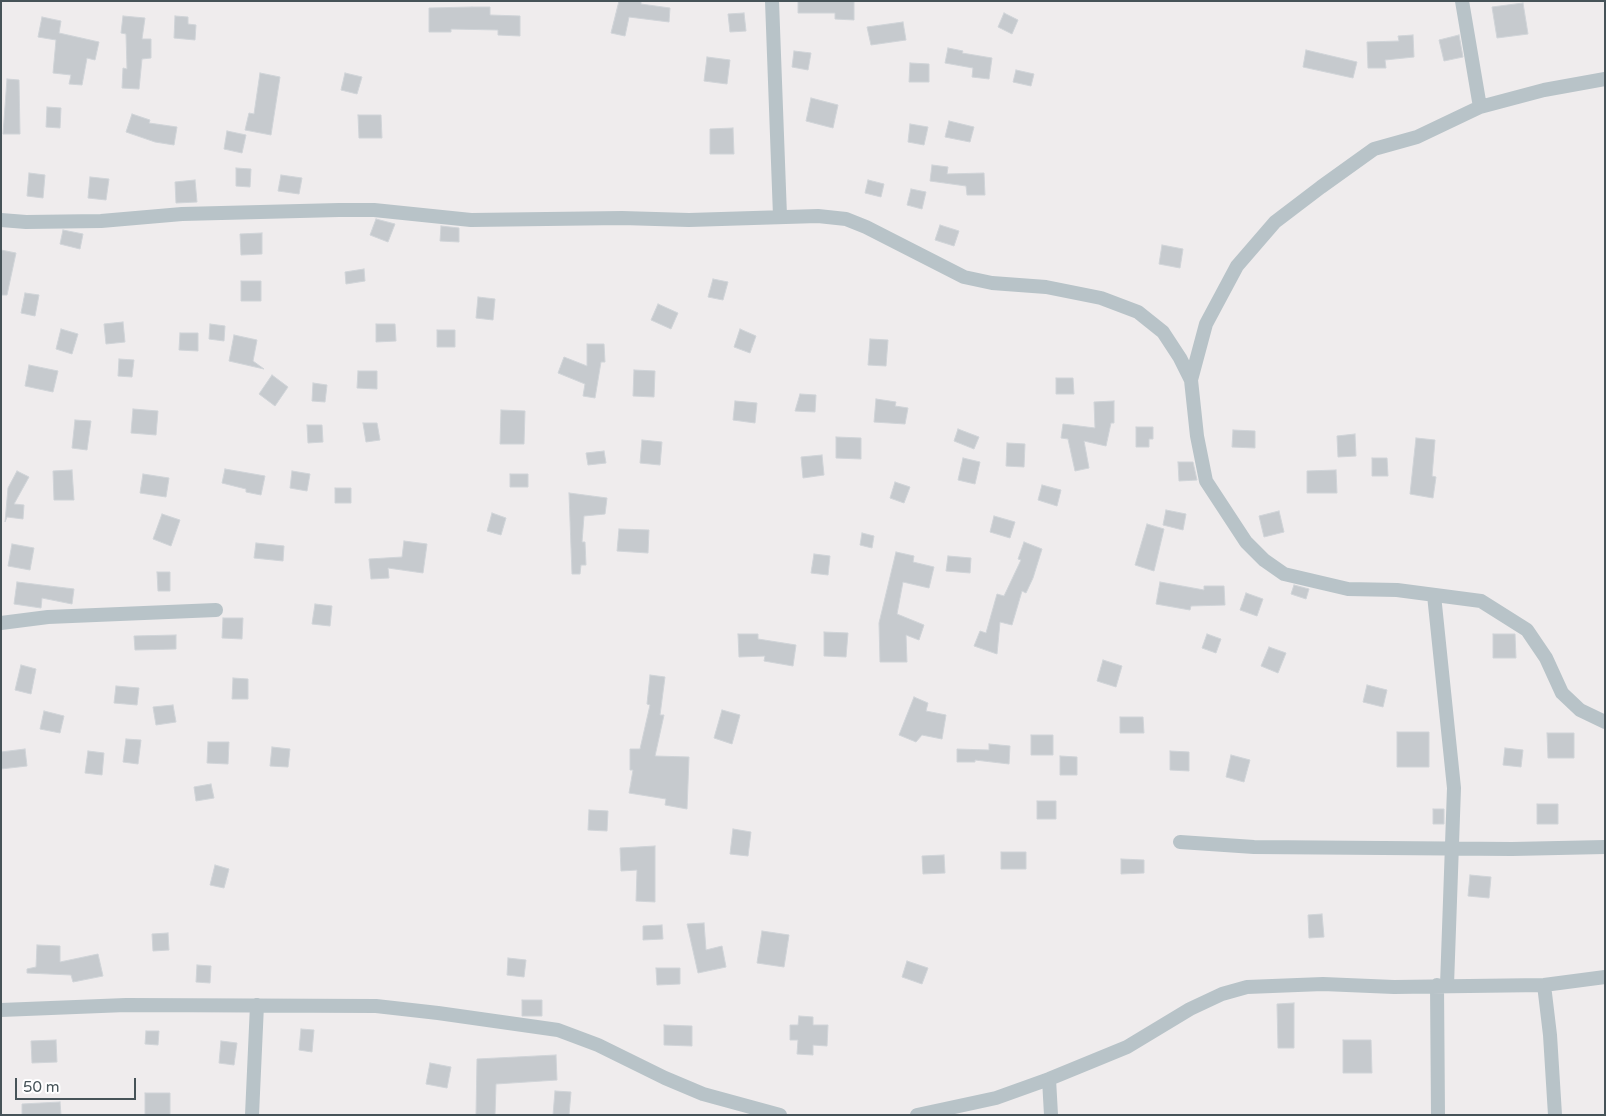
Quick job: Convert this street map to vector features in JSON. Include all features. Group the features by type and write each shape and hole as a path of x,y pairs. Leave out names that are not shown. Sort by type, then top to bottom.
{"street":[{"path":"772,1 780,216"},
{"path":"1462,1 1480,107"},
{"path":"1191,380 1211,316 1237,266 1274,222 1374,149 1424,134 1480,107 1544,90 1605,79"},
{"path":"1,220 26,222 101,220 182,214 339,210 374,210 471,220 612,218 689,220 780,216 846,219 964,277 992,283 1046,287 1092,296 1138,312 1163,332 1180,358 1191,380 1197,436 1206,481 1246,542 1264,560 1284,574 1348,589 1397,590 1481,601 1527,630 1546,658 1562,693 1580,710 1605,722"},
{"path":"1434,595 1454,788 1453,848 1442,985 1438,1115"},
{"path":"1,623 48,616 216,610"},
{"path":"1180,842 1254,847 1559,849 1605,847"},
{"path":"920,1114 996,1098 1049,1079 1127,1047 1190,1009 1222,994 1247,987 1305,984 1544,985 1605,977"},
{"path":"1544,985 1550,1035 1555,1115"},
{"path":"1,1010 126,1005 376,1006 558,1030 598,1045 665,1078 704,1094 780,1115"},
{"path":"252,1115 257,1005"},
{"path":"1049,1079 1051,1115"}],"building":[{"path":"619,1 641,1 641,4 670,8 669,22 629,17 625,36 611,33"},
{"path":"798,1 854,1 854,20 835,19 835,13 798,13"},
{"path":"1523,3 1528,34 1497,38 1492,7"},
{"path":"490,7 490,15 520,16 520,36 498,35 498,30 451,29 451,32 429,32 429,8"},
{"path":"744,13 746,31 730,32 728,14"},
{"path":"1004,13 1018,20 1012,34 998,27"},
{"path":"123,16 145,18 142,39 151,39 151,58 142,59 139,89 122,88 123,68 127,69 126,34 121,33"},
{"path":"175,16 188,17 188,24 196,25 195,40 174,38"},
{"path":"42,17 61,21 59,33 99,42 95,60 87,58 82,85 69,84 71,75 53,73 56,40 38,37"},
{"path":"903,22 906,40 871,45 867,27"},
{"path":"1413,35 1414,57 1385,60 1386,68 1368,68 1367,42 1399,41 1398,36"},
{"path":"1459,35 1463,57 1444,61 1439,40"},
{"path":"948,48 963,51 962,53 992,58 989,79 972,77 973,68 945,63"},
{"path":"1306,50 1357,62 1353,78 1303,67"},
{"path":"794,51 811,53 808,70 792,67"},
{"path":"707,57 730,60 727,84 704,81"},
{"path":"910,63 929,64 929,82 909,82"},
{"path":"1016,70 1034,74 1031,86 1013,82"},
{"path":"260,73 280,77 271,135 245,130 249,113 254,114"},
{"path":"345,73 362,77 357,94 341,90"},
{"path":"7,79 19,80 20,134 3,134"},
{"path":"811,98 838,105 833,128 806,121"},
{"path":"47,107 61,108 60,128 46,127"},
{"path":"132,114 150,120 149,123 177,127 174,145 155,142 126,132"},
{"path":"358,115 381,115 382,138 359,138"},
{"path":"949,121 974,127 970,142 945,137"},
{"path":"910,124 928,127 924,145 908,142"},
{"path":"733,128 734,154 710,154 710,129"},
{"path":"227,131 246,135 242,153 224,149"},
{"path":"932,165 948,167 947,174 984,173 985,195 967,195 966,186 930,181"},
{"path":"236,168 251,169 250,187 236,186"},
{"path":"29,173 45,175 43,198 27,196"},
{"path":"281,175 302,178 299,194 278,191"},
{"path":"90,177 109,179 106,200 88,198"},
{"path":"195,180 197,202 176,203 175,182"},
{"path":"868,180 884,184 881,197 865,193"},
{"path":"911,189 926,192 922,209 907,205"},
{"path":"376,219 395,224 388,242 370,235"},
{"path":"940,225 959,231 954,246 935,240"},
{"path":"441,226 459,228 459,242 440,241"},
{"path":"63,230 83,234 80,249 60,244"},
{"path":"262,233 262,254 241,255 240,234"},
{"path":"1162,245 1183,249 1180,268 1159,264"},
{"path":"1,250 16,253 7,295 1,295"},
{"path":"364,269 365,281 346,284 345,272"},
{"path":"713,279 728,282 723,300 708,297"},
{"path":"241,281 261,281 261,301 241,301"},
{"path":"25,293 39,295 35,316 21,313"},
{"path":"478,297 495,299 493,320 476,318"},
{"path":"658,304 678,313 671,329 651,320"},
{"path":"123,322 125,342 106,344 104,324"},
{"path":"210,324 225,326 224,341 209,339"},
{"path":"376,324 395,324 396,341 376,342"},
{"path":"61,329 78,334 72,354 56,349"},
{"path":"740,329 756,336 750,353 734,347"},
{"path":"437,330 455,330 455,347 437,347"},
{"path":"180,333 198,333 198,351 179,350"},
{"path":"234,335 257,340 253,361 264,369 229,361"},
{"path":"870,339 888,340 886,366 868,365"},
{"path":"587,344 604,344 605,362 601,362 595,398 583,396 585,384 558,373 564,357 587,366"},
{"path":"119,359 134,360 132,377 118,376"},
{"path":"29,365 58,371 53,392 25,386"},
{"path":"634,370 655,371 654,397 633,396"},
{"path":"358,371 377,371 377,389 357,388"},
{"path":"272,375 288,387 275,406 259,394"},
{"path":"1056,378 1073,378 1074,394 1056,394"},
{"path":"313,383 327,385 325,402 312,401"},
{"path":"800,394 816,395 815,412 795,411"},
{"path":"876,399 896,402 895,406 908,408 905,424 874,422"},
{"path":"735,401 757,403 755,423 733,420"},
{"path":"1114,401 1114,423 1111,423 1106,446 1084,441 1089,468 1075,471 1068,439 1061,438 1063,424 1095,428 1094,402"},
{"path":"133,409 158,411 156,435 131,433"},
{"path":"501,410 525,411 524,444 500,444"},
{"path":"75,420 91,421 87,450 72,448"},
{"path":"363,423 377,423 380,440 366,442"},
{"path":"307,425 322,425 323,442 308,443"},
{"path":"1136,427 1153,427 1153,439 1149,439 1149,447 1136,447"},
{"path":"958,429 979,437 974,449 954,441"},
{"path":"1233,430 1255,431 1255,448 1232,447"},
{"path":"1355,434 1356,456 1338,457 1337,436"},
{"path":"836,437 861,438 861,459 836,458"},
{"path":"1416,438 1435,440 1432,476 1436,477 1433,498 1410,494"},
{"path":"642,440 662,442 660,465 640,463"},
{"path":"1007,443 1025,444 1024,467 1006,466"},
{"path":"604,451 606,463 588,465 586,453"},
{"path":"822,455 824,475 803,478 801,457"},
{"path":"963,458 980,462 975,484 958,480"},
{"path":"1372,458 1387,458 1388,476 1372,476"},
{"path":"1178,462 1193,462 1197,480 1179,481"},
{"path":"225,469 265,476 261,495 246,492 246,489 222,483"},
{"path":"72,470 74,500 54,500 53,471"},
{"path":"1336,470 1337,493 1307,493 1307,471"},
{"path":"17,471 29,477 14,504 24,505 23,519 7,517 5,522 8,488"},
{"path":"292,471 310,474 307,491 290,488"},
{"path":"143,474 169,478 166,497 140,493"},
{"path":"510,474 528,474 528,487 510,487"},
{"path":"895,482 910,487 904,503 890,498"},
{"path":"1042,485 1061,490 1057,506 1038,500"},
{"path":"335,488 351,488 351,503 335,503"},
{"path":"569,493 607,498 605,514 584,516 582,542 585,542 586,565 581,565 580,574 572,574"},
{"path":"1166,510 1186,514 1183,530 1163,525"},
{"path":"1279,511 1284,532 1264,537 1259,516"},
{"path":"492,513 506,518 501,535 487,531"},
{"path":"162,514 180,520 171,546 153,539"},
{"path":"994,516 1015,522 1010,538 990,532"},
{"path":"1147,524 1164,529 1154,571 1135,565"},
{"path":"619,529 649,530 648,553 617,551"},
{"path":"862,533 874,536 872,548 860,545"},
{"path":"404,541 427,544 423,573 388,568 389,578 371,579 369,559 402,557"},
{"path":"1024,542 1042,549 1026,593 1022,591 1012,625 1000,622 997,654 974,646 980,631 986,633 997,594 1004,596 1021,560 1018,559"},
{"path":"256,543 284,546 283,561 254,558"},
{"path":"12,544 34,548 30,570 8,566"},
{"path":"896,552 914,556 913,562 934,567 929,588 903,582 897,614 924,625 919,640 906,635 907,662 880,662 879,623"},
{"path":"814,554 830,556 828,575 811,573"},
{"path":"948,556 971,558 970,573 946,571"},
{"path":"157,572 170,572 170,591 158,591"},
{"path":"17,582 74,589 72,604 42,598 41,608 14,604"},
{"path":"1160,582 1204,590 1204,586 1224,586 1225,605 1191,606 1190,610 1156,604"},
{"path":"1294,585 1309,589 1306,599 1291,594"},
{"path":"1246,593 1263,599 1257,616 1240,610"},
{"path":"315,604 332,606 330,626 312,624"},
{"path":"223,618 243,618 242,639 222,638"},
{"path":"824,632 848,633 846,657 824,656"},
{"path":"738,634 758,634 758,639 796,645 793,666 764,661 765,656 739,657"},
{"path":"1207,634 1221,639 1216,653 1202,648"},
{"path":"1493,634 1515,634 1516,658 1493,658"},
{"path":"176,635 176,649 135,650 134,636"},
{"path":"1269,647 1286,653 1278,673 1261,666"},
{"path":"1103,660 1122,666 1116,687 1097,681"},
{"path":"21,665 36,669 31,694 15,690"},
{"path":"650,675 665,677 660,715 664,715 655,756 689,757 687,809 665,805 666,799 629,793 633,770 630,770 630,749 640,749 650,705 647,704"},
{"path":"233,678 248,679 248,699 232,699"},
{"path":"1367,685 1387,690 1383,707 1363,702"},
{"path":"116,686 139,688 137,705 114,703"},
{"path":"914,697 928,703 926,711 946,715 942,739 922,735 916,742 899,735"},
{"path":"173,705 176,722 156,725 153,707"},
{"path":"722,710 740,715 732,744 714,738"},
{"path":"44,711 64,716 60,733 40,729"},
{"path":"1120,717 1143,717 1144,733 1120,733"},
{"path":"1397,732 1429,732 1429,767 1397,767"},
{"path":"1547,733 1574,733 1574,758 1548,758"},
{"path":"1031,735 1053,735 1053,755 1031,755"},
{"path":"126,739 141,740 138,764 123,762"},
{"path":"208,742 229,742 228,764 207,763"},
{"path":"989,744 1010,746 1009,764 975,760 975,762 957,762 957,749 989,750"},
{"path":"272,747 290,749 288,767 270,766"},
{"path":"1505,748 1523,750 1521,767 1503,765"},
{"path":"25,749 27,766 1,769 1,752"},
{"path":"88,751 104,753 102,775 85,773"},
{"path":"1170,751 1189,752 1189,771 1170,770"},
{"path":"1231,755 1250,760 1244,782 1226,777"},
{"path":"1060,756 1077,757 1077,775 1060,775"},
{"path":"211,784 214,798 196,801 194,787"},
{"path":"1037,801 1056,801 1056,819 1037,819"},
{"path":"1537,804 1558,804 1558,824 1537,824"},
{"path":"1433,809 1444,809 1444,824 1433,824"},
{"path":"589,810 608,811 607,831 588,830"},
{"path":"733,829 751,832 748,856 730,854"},
{"path":"655,846 655,902 636,901 637,870 621,871 620,848"},
{"path":"1001,852 1026,852 1026,869 1001,869"},
{"path":"944,855 945,873 923,874 922,856"},
{"path":"1121,859 1144,860 1144,873 1121,874"},
{"path":"215,865 229,869 224,888 210,885"},
{"path":"1470,875 1491,877 1489,898 1468,896"},
{"path":"1322,914 1324,937 1309,938 1308,915"},
{"path":"704,923 706,950 722,946 726,967 698,973 687,924"},
{"path":"662,925 663,939 643,940 643,926"},
{"path":"762,931 789,935 784,967 757,963"},
{"path":"168,933 169,950 153,951 152,934"},
{"path":"37,945 60,946 60,962 98,954 103,976 73,982 71,975 27,973 27,969 36,967"},
{"path":"508,958 526,960 524,977 507,975"},
{"path":"907,961 928,968 922,984 902,977"},
{"path":"197,965 211,966 210,983 196,982"},
{"path":"656,968 680,968 680,984 657,985"},
{"path":"522,1000 542,1000 542,1016 522,1016"},
{"path":"1294,1003 1294,1048 1278,1048 1277,1004"},
{"path":"799,1016 813,1017 813,1025 828,1025 827,1046 813,1045 813,1055 797,1054 798,1040 790,1040 790,1025 798,1025"},
{"path":"664,1025 692,1026 692,1046 664,1045"},
{"path":"301,1029 314,1030 312,1052 299,1050"},
{"path":"146,1031 159,1031 158,1045 145,1044"},
{"path":"56,1040 57,1062 32,1063 31,1041"},
{"path":"1343,1040 1371,1040 1372,1073 1343,1073"},
{"path":"221,1041 237,1043 234,1065 219,1063"},
{"path":"556,1055 557,1080 496,1084 495,1115 476,1115 477,1059"},
{"path":"430,1063 451,1067 447,1088 426,1084"},
{"path":"555,1091 571,1092 569,1115 553,1115"},
{"path":"145,1093 170,1093 170,1115 145,1115"},
{"path":"60,1102 61,1115 22,1115 22,1104"}]}
